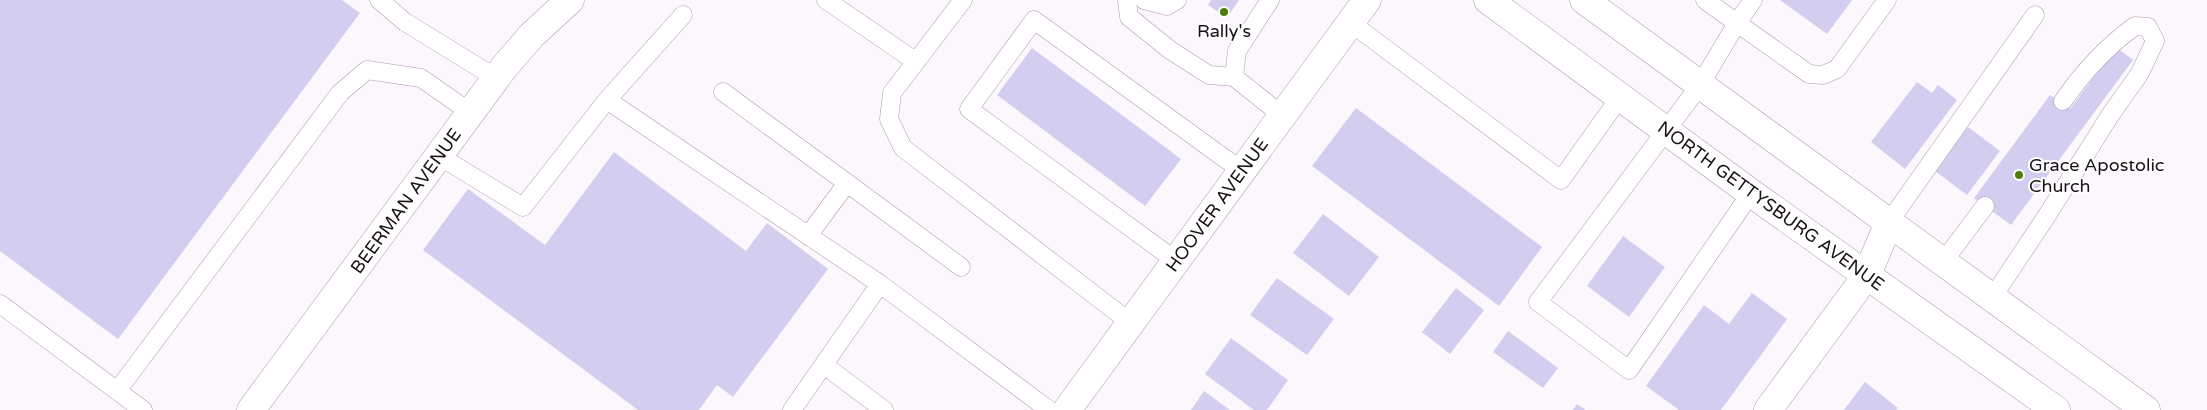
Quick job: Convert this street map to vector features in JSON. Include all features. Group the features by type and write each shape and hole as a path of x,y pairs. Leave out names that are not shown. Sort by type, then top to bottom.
{"main road":[{"name":"BEERMAN AVENUE","path":"251,410 496,78 532,35 570,0"},
{"name":"HOOVER AVENUE","path":"1068,410 1367,0"},
{"name":"NORTH GETTYSBURG AVENUE","path":"1488,0 1752,193 2056,410"},
{"path":"1584,0 2146,410"},
{"path":"1768,410 1867,275 1889,222"}],"lane":[{"path":"378,0 405,22 496,78"},
{"path":"826,0 915,61"},
{"path":"963,0 892,93 889,119 903,148 1131,323"},
{"path":"1127,0 1129,17 1170,50 1209,75 1234,77 1283,116"},
{"path":"1144,0 1167,6 1177,0"},
{"path":"1234,77 1237,51 1270,0"},
{"path":"1705,0 1809,74 1823,76 1837,69 1887,0"},
{"path":"1752,193 1629,370 1538,302 1700,85 1754,0"},
{"path":"439,156 523,207 607,100 683,15"},
{"path":"1889,222 2035,15"},
{"path":"1176,261 969,109 1034,20 1242,171"},
{"path":"1351,23 1561,180 1620,96"},
{"path":"1992,298 2048,214 2110,114 2140,73 2155,41 2148,27 2135,26 2118,38 2084,72 2063,101"},
{"path":"117,391 340,93 367,70 421,78 471,113"},
{"path":"723,92 961,267"},
{"path":"607,100 880,284 1049,410"},
{"path":"808,236 847,183"},
{"path":"1943,262 1984,206"},
{"path":"792,410 880,284"},
{"path":"0,304 143,410"},
{"path":"824,365 884,410"}],"building":[{"path":"0,0 342,0 360,13 118,339 0,251"},
{"name":"Rally's","path":"1211,0 1239,0 1227,18 1208,5"},
{"path":"1780,0 1852,0 1827,34"},
{"path":"2116,47 2133,60 2011,225 1974,198 2050,95 2070,109"},
{"path":"1032,48 1181,159 1145,206 997,95"},
{"path":"1917,82 1932,93 1938,85 1957,100 1905,169 1871,142"},
{"path":"1356,108 1542,247 1499,306 1312,166"},
{"path":"1968,127 2000,151 1967,195 1935,171"},
{"path":"614,152 746,251 767,223 828,269 733,397 717,385 699,410 638,410 423,250 468,189 545,245"},
{"path":"1323,214 1379,257 1349,296 1293,253"},
{"path":"1623,236 1665,267 1629,317 1587,286"},
{"path":"1277,278 1334,319 1307,355 1250,315"},
{"path":"1456,288 1484,310 1450,354 1422,332"},
{"path":"1752,293 1787,319 1721,410 1679,410 1646,386 1704,305 1729,324"},
{"path":"1508,331 1558,368 1543,388 1493,352"},
{"path":"1231,338 1288,380 1267,410 1254,410 1205,374"},
{"path":"1865,382 1898,408 1896,410 1844,410"},
{"path":"1204,391 1230,410 1191,410"},
{"path":"1577,404 1586,410 1573,410"}],"place":[{"name":"Rally's","path":"1224,12"},
{"name":"Grace Apostolic Church","path":"2019,175"}]}
